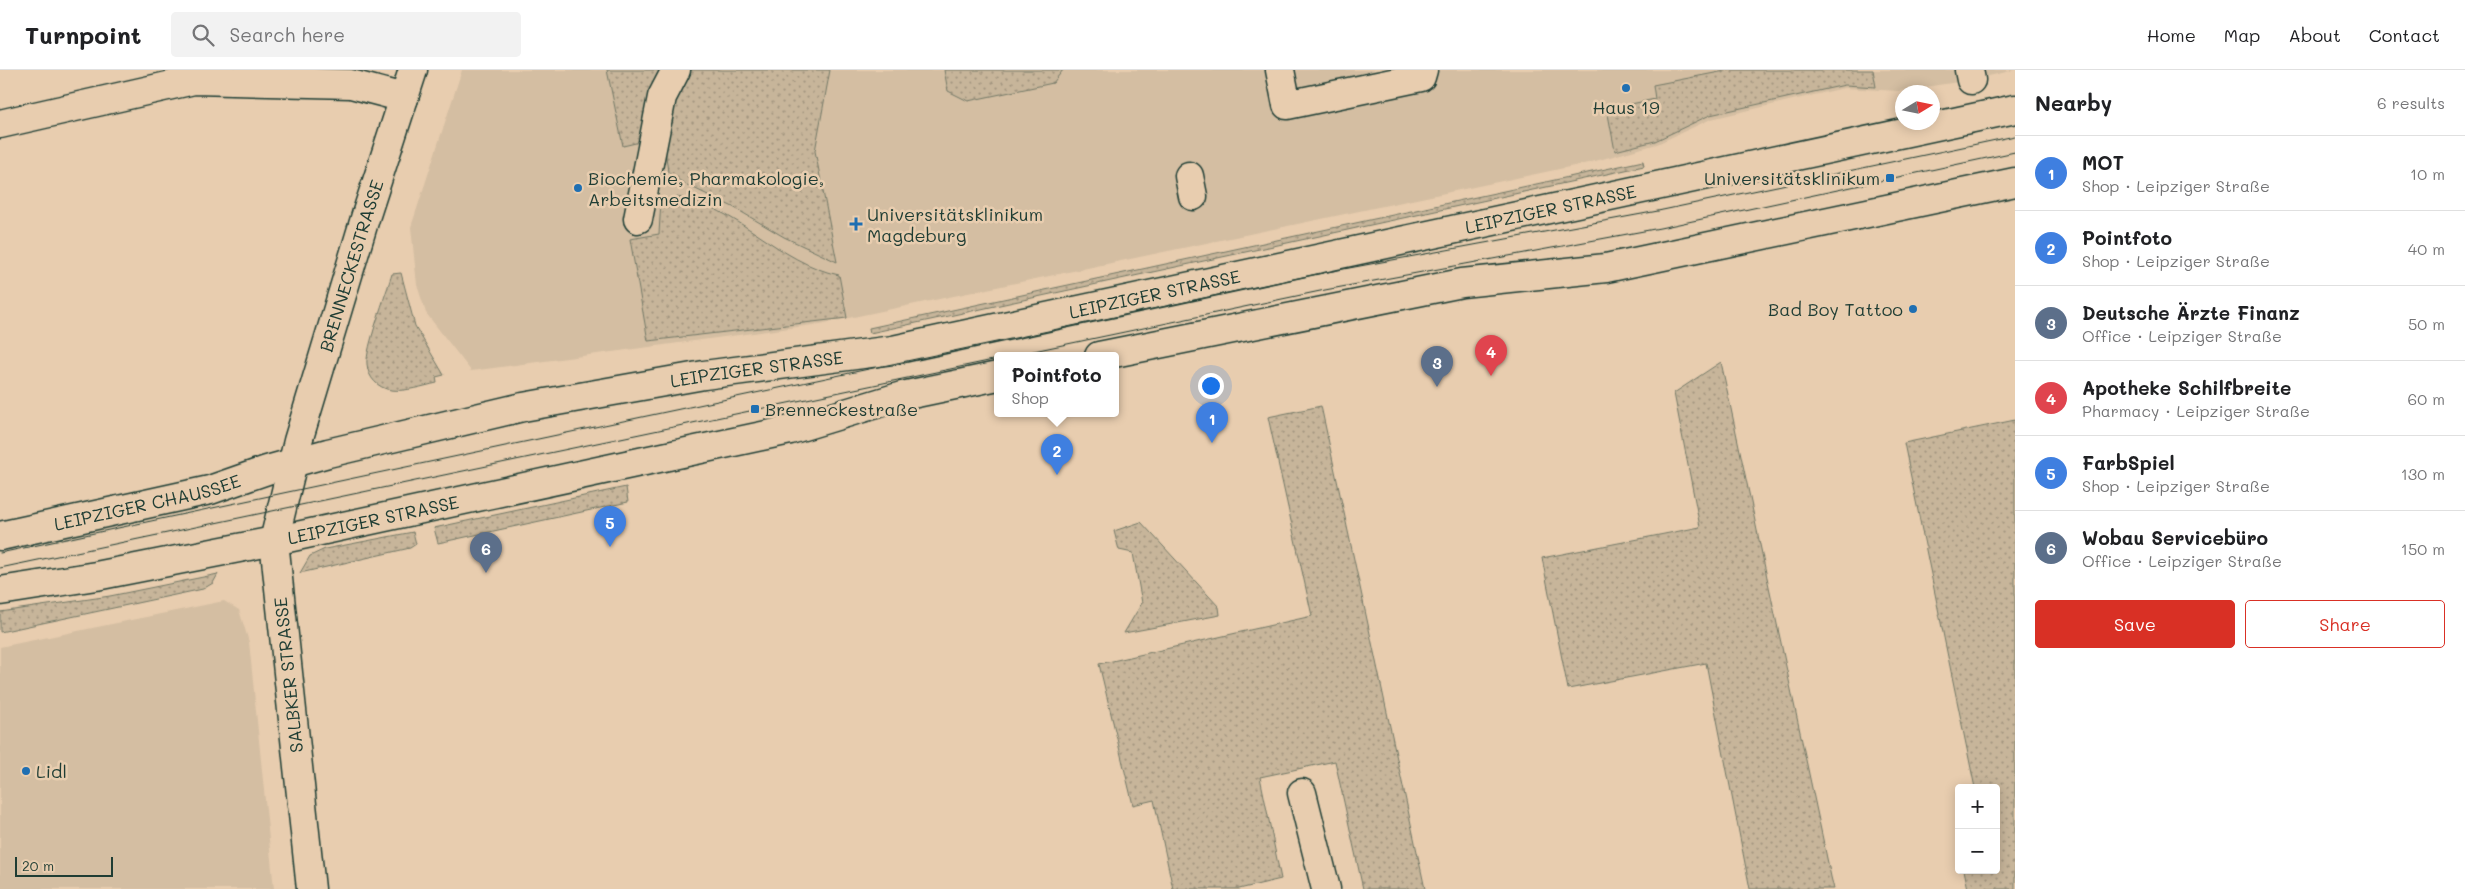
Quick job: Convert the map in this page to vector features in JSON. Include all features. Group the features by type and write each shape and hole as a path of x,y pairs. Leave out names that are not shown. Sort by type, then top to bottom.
{"main road":[{"name":"BRENNECKESTRASSE","path":"292,463 366,215 414,70"},
{"path":"638,219 662,97 676,70"},
{"path":"1280,70 1287,105 1421,77 1423,70"},
{"path":"0,124 194,80 351,84 404,98"},
{"name":"LEIPZIGER STRASSE","path":"292,463 404,434 530,406 704,375 903,348 2015,109"},
{"path":"1119,352 1462,283 1606,268 2015,182"},
{"name":"LEIPZIGER STRASSE","path":"274,541 790,430 902,396 994,377"},
{"name":"LEIPZIGER CHAUSSEE","path":"0,536 210,490 292,463"},
{"name":"SALBKER STRASSE","path":"292,463 274,541 311,889"},
{"path":"0,591 96,576 274,541"},
{"path":"1302,793 1326,889"}],"shaded area":[{"name":"Universitätsklinikum Magdeburg","path":"462,70 2015,70 1938,85 1895,85 1895,91 1844,88 1711,119 1657,144 1588,163 820,324 471,371 426,313 417,285 411,227"},
{"path":"607,70 672,70 640,142 623,146"},
{"path":"687,70 830,70 815,151 837,262 784,237 733,207 683,183 668,172 665,149 666,119"},
{"path":"944,70 1063,70 1053,83 968,101 948,91"},
{"path":"1730,70 1873,70 1876,87 1845,85 1710,115 1655,141 1615,151 1607,109 1655,99 1653,85"},
{"path":"1643,161 1644,166 870,333 869,328"},
{"path":"677,197 699,202 719,211 797,259 817,269 839,275 847,318 648,341 630,239 659,234 661,200"},
{"path":"401,273 415,326 444,375 436,377 437,383 403,390 391,390 374,382 369,374 367,357 392,274"},
{"path":"1721,362 1834,889 1750,889 1706,663 1568,689 1542,558 1700,527 1674,393"},
{"path":"1321,406 1425,889 1363,889 1335,761 1260,777 1281,879 1239,889 1173,889 1154,800 1133,805 1099,664 1312,616 1268,417"},
{"path":"2015,420 2015,889 1968,889 1965,874 2000,874 2000,784 1974,784 1904,443"},
{"path":"626,487 628,502 438,543 434,528"},
{"path":"1141,522 1219,607 1220,615 1124,633 1142,603 1133,553 1119,550 1114,531"},
{"path":"413,532 416,544 410,548 300,573 310,556 325,549"},
{"path":"218,574 213,583 203,589 0,632 0,612 110,596"},
{"path":"224,601 239,610 249,642 274,889 0,889 0,647"}],"tram line":[{"path":"0,553 1322,273 1658,211 2015,136"},
{"path":"1029,352 1325,290 1660,228 2015,152"},
{"path":"0,568 994,360"}],"place":[{"name":"Haus 19","path":"1626,88"},
{"name":"Universitätsklinikum","path":"1890,178"},
{"name":"Biochemie, Pharmakologie, Arbeitsmedizin","path":"578,188"},
{"name":"Universitätsklinikum Magdeburg","path":"856,224"},
{"name":"Bad Boy Tattoo","path":"1913,309"},
{"name":"Apotheke Schilfbreite","path":"1491,376"},
{"name":"Deutsche Ärzte Finanz","path":"1437,387"},
{"name":"Brenneckestraße","path":"755,409"},
{"name":"MOT","path":"1212,443"},
{"name":"Pointfoto","path":"1057,475"},
{"name":"FarbSpiel","path":"610,547"},
{"name":"Wobau Servicebüro","path":"486,573"},
{"name":"Lidl","path":"26,771"}]}
